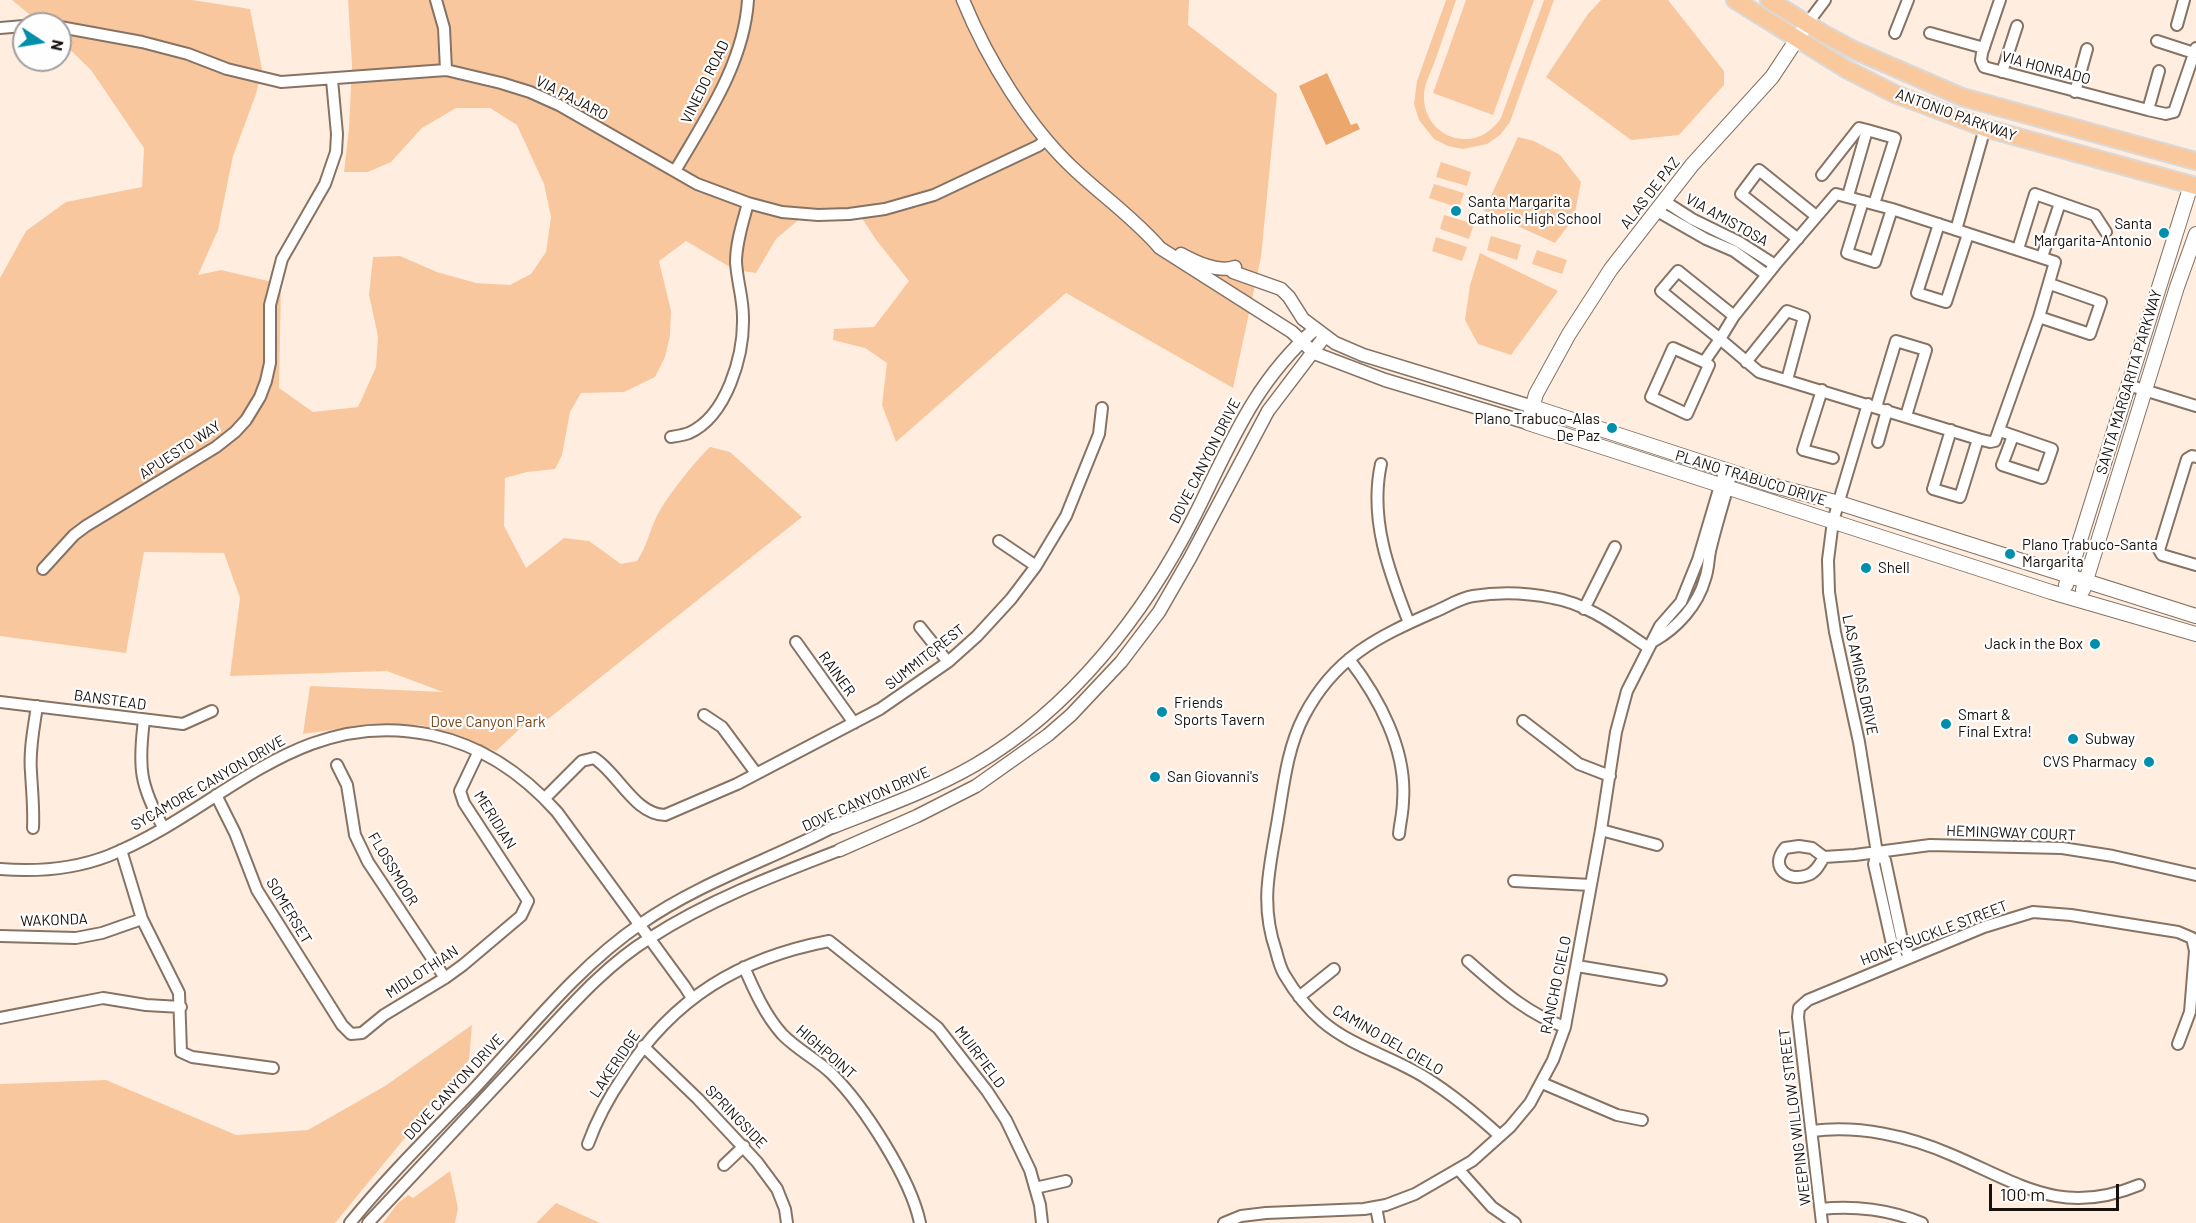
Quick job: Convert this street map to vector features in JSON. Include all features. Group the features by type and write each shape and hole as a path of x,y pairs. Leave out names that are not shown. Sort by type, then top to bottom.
{"main road":[{"name":"ANTONIO PARKWAY","path":"1734,0 1846,69 1895,94 1985,128 2194,180"},
{"name":"ANTONIO PARKWAY","path":"1769,0 1856,51 1962,97 2196,161"},
{"name":"ALAS DE PAZ","path":"1528,423 1536,394 1569,334 1611,269 1692,165 1772,77 1807,24"},
{"name":"SANTA MARGARITA PARKWAY","path":"2062,595 2194,180"},
{"name":"SANTA MARGARITA PARKWAY","path":"2080,600 2196,234"},
{"name":"PLANO TRABUCO DRIVE","path":"1533,407 1775,486 1839,503 2196,616"},
{"name":"PLANO TRABUCO DRIVE","path":"1528,423 1723,488 2062,595 2196,634"}],"street":[{"path":"436,0 444,28 446,70"},
{"name":"VINEDO ROAD","path":"675,171 725,81 740,46 748,0"},
{"path":"963,0 996,67 1046,140 1075,171 1145,230 1199,264 1230,269 1281,289 1303,319 1320,333"},
{"name":"ALAS DE PAZ","path":"1807,24 1825,0"},
{"path":"1894,33 1908,0"},
{"path":"1984,48 2000,0"},
{"path":"2177,25 2184,0"},
{"path":"2002,72 2017,27"},
{"name":"VIA PAJARO","path":"72,29 142,42 188,54 226,69 281,82 446,70 530,92 559,105 697,184 748,203 782,212 818,215 885,209 934,195 1038,146 1046,140"},
{"name":"VIA HONRADO","path":"1930,33 1984,48 1981,60 1984,67 2166,114 2174,112 2195,50"},
{"path":"2157,41 2195,50"},
{"path":"2075,92 2086,49"},
{"path":"2148,110 2159,71"},
{"name":"APUESTO WAY","path":"43,569 74,535 86,526 216,447 235,432 246,420 260,397 270,363 270,305 282,259 331,170 337,134 332,80"},
{"path":"1822,175 1859,128 1895,138 1847,253 1875,262 1892,209"},
{"path":"1956,230 1985,128"},
{"path":"1734,316 1678,271 1661,291 1759,372 1990,442 1995,441 2050,284 2055,262 1848,196 1867,130"},
{"name":"VIA AMISTOSA","path":"1798,239 1741,194 1759,170 1816,216"},
{"name":"VIA AMISTOSA","path":"1704,362 1734,316 1816,216 1836,194 1848,196"},
{"path":"2018,249 2035,195 2095,215 2106,232"},
{"path":"671,437 689,433 702,425 721,401 736,370 742,342 743,318 736,260 748,203"},
{"path":"2042,257 2060,203"},
{"name":"VIA AMISTOSA","path":"1660,206 1739,242 1775,266"},
{"name":"VIA AMISTOSA","path":"1660,206 1706,239 1734,251 1767,275"},
{"path":"1939,224 1917,293 1946,302 1968,234"},
{"name":"PLANO TRABUCO DRIVE","path":"1145,230 1160,248 1223,290 1272,318 1292,332 1314,353 1385,380 1528,423"},
{"path":"2039,316 2090,334 2100,302 2050,284"},
{"path":"1746,362 1787,311 1804,317 1787,380"},
{"name":"PLANO TRABUCO DRIVE","path":"1320,333 1362,355 1533,407"},
{"name":"DOVE CANYON DRIVE","path":"350,1223 553,1001 607,949 639,924 698,890 801,844 833,827 920,793 977,764 1024,732 1078,682 1136,612 1194,516 1222,458 1268,378 1301,341 1320,333"},
{"name":"DOVE CANYON DRIVE","path":"368,1223 566,1011 617,962 649,938 699,909 906,821 976,786 1048,735 1071,715 1121,662 1159,612 1196,548 1268,411 1314,353 1320,333"},
{"path":"1878,442 1877,407 1896,341 1926,350 1906,416"},
{"name":"VIA AMISTOSA","path":"1673,348 1704,362 1710,365 1687,414 1651,397 1673,348"},
{"path":"2128,385 2196,406"},
{"path":"1822,390 1803,450 1833,458"},
{"name":"LAS AMIGAS DRIVE","path":"1877,407 1833,521 1828,560 1829,592 1835,632 1859,742 1877,853 1885,860 1892,921 1903,959"},
{"name":"SUMMITCREST","path":"545,798 582,761 594,758 604,765 641,806 654,814 665,814 737,784 854,723 909,691 948,662 977,636 1011,599 1036,566 1066,516 1082,479 1099,434 1102,408"},
{"path":"1951,430 1933,489 1960,497 1978,438"},
{"path":"2000,431 2052,449 2042,478 2002,465 2013,436"},
{"path":"2191,458 2159,549 2163,555 2196,565"},
{"path":"1381,464 1376,498 1384,553 1409,623"},
{"name":"RANCHO CIELO","path":"1687,604 1693,576 1728,471"},
{"name":"RANCHO CIELO","path":"1224,1223 1241,1216 1266,1213 1364,1209 1415,1194 1472,1161 1500,1136 1530,1103 1553,1060 1565,1027 1601,830 1616,732 1627,691 1660,626 1687,604 1705,581 1723,488"},
{"path":"999,542 1036,566"},
{"path":"1584,609 1614,548"},
{"path":"1693,576 1705,581"},
{"name":"CAMINO DEL CIELO","path":"1500,1136 1461,1101 1424,1077 1347,1038 1323,1022 1299,997 1282,971 1270,935 1266,907 1268,871 1296,733 1317,694 1349,659 1377,638 1471,597 1492,595 1553,597 1598,615 1651,645"},
{"path":"920,627 948,662"},
{"name":"RAINER","path":"796,642 854,723"},
{"path":"1349,659 1367,681 1385,714 1396,745 1404,799 1399,834"},
{"name":"BANSTEAD","path":"0,702 183,724 212,711"},
{"path":"33,828 34,801 30,771 31,747 38,706"},
{"path":"704,715 722,727 756,773"},
{"path":"144,720 141,750 142,778 148,800 163,826"},
{"path":"1523,721 1579,764 1610,776"},
{"name":"SYCAMORE CANYON DRIVE","path":"0,869 39,870 67,867 105,857 121,850 292,751 323,739 360,731 401,730 423,733 453,740 479,751 514,772 545,798 558,812 692,998"},
{"name":"MERIDIAN","path":"479,751 460,791 464,802 528,901"},
{"name":"FLOSSMOOR","path":"337,765 347,785 355,835 368,862 445,978"},
{"name":"SOMERSET","path":"216,795 235,833 258,890 342,1025 351,1034"},
{"path":"1601,830 1657,845"},
{"path":"801,844 808,863"},
{"name":"HEMINGWAY COURT","path":"1824,857 1877,853 1930,845 2062,848 2113,856 2196,875"},
{"path":"121,850 142,919 179,993 181,1052 187,1055 273,1068"},
{"path":"1514,881 1591,885"},
{"name":"MIDLOTHIAN","path":"351,1034 362,1033 384,1015 445,978 521,916 528,901"},
{"name":"HONEYSUCKLE STREET","path":"1799,1008 1808,1000 1984,927 2033,912 2071,915 2178,932 2192,939 2195,951 2190,1012 2178,1044"},
{"name":"WAKONDA","path":"0,936 76,938 102,933 142,919"},
{"name":"LAKERIDGE","path":"588,1144 595,1123 643,1046 668,1018 692,998 744,967 786,951 829,941 840,947"},
{"name":"MUIRFIELD","path":"840,947 938,1028 987,1091 1006,1120 1022,1152 1035,1188 1042,1223"},
{"path":"1468,961 1523,1007 1550,1022 1565,1027"},
{"path":"1577,966 1661,980"},
{"name":"HIGHPOINT","path":"744,967 761,1005 783,1035 831,1072 854,1097 907,1186 917,1209 920,1223"},
{"path":"1299,997 1334,969"},
{"path":"0,1017 103,999 146,1005 181,1006"},
{"name":"WEEPING WILLOW STREET","path":"1799,1008 1798,1017 1822,1223"},
{"name":"SPRINGSIDE","path":"643,1046 744,1146 777,1189 787,1223"},
{"path":"1542,1083 1617,1115 1642,1120"},
{"path":"1812,1131 1844,1128 1862,1130 1925,1144 2047,1196 2064,1199 2116,1195 2139,1185"},
{"path":"724,1165 744,1146"},
{"path":"1459,1170 1492,1207 1515,1223"},
{"path":"1035,1188 1066,1181"},
{"path":"1376,1207 1379,1223"},
{"path":"1821,1209 1863,1209 1922,1223"}],"green space":[{"name":"Dove Canyon Park","path":"12,0 192,0 250,9 262,69 256,94 233,156 218,230 198,275 221,270 281,284 279,388 313,412 358,407 376,367 378,336 369,295 373,257 400,256 437,272 476,283 510,285 531,274 546,252 551,217 544,184 517,125 490,108 456,108 422,128 391,162 368,172 344,172 352,65 348,0 1189,0 1188,25 1277,94 1261,257 1233,388 1066,293 896,442 882,405 887,363 865,348 833,340 834,329 874,327 909,281 877,241 857,211 803,216 776,239 756,273 735,270 686,241 659,261 671,311 670,336 665,357 655,377 624,392 581,393 570,412 562,455 555,469 527,472 505,478 504,526 526,568 564,538 589,541 621,564 637,561 666,501 688,471 710,447 730,452 802,517 538,727 525,724 496,751 422,725 373,724 303,734 310,686 443,692 387,671 230,676 240,598 224,553 144,552 126,653 0,636 0,278 26,231 66,202 142,187 144,148 91,70 72,52 72,12 26,12"},
{"path":"1446,0 1456,0 1426,83 1424,104 1430,119 1440,131 1463,139 1485,134 1501,118 1544,0 1554,0 1510,122 1500,135 1487,144 1463,149 1448,146 1434,139 1419,120 1414,104 1417,81"},
{"path":"1466,0 1534,0 1493,115 1433,93"},
{"path":"1601,0 1668,0 1724,71 1724,85 1679,135 1631,140 1546,77 1588,14"},
{"path":"1518,137 1534,141 1560,155 1581,182 1574,218 1555,243 1484,211"},
{"path":"1441,162 1471,172 1467,186 1436,177"},
{"path":"1434,184 1464,193 1459,208 1429,198"},
{"path":"1444,215 1474,224 1469,239 1440,229"},
{"path":"1491,236 1521,245 1517,260 1487,250"},
{"path":"1436,237 1467,247 1462,261 1432,251"},
{"path":"1537,250 1567,260 1562,274 1532,264"},
{"path":"1480,253 1558,291 1511,355 1478,344 1465,320 1470,285"},
{"path":"472,1025 469,1060 335,1223 0,1223 0,1084 106,1080 236,1135 308,1130 385,1086"},
{"path":"450,1171 458,1208 455,1223 383,1223 398,1203 408,1195 413,1198"},
{"path":"556,1203 600,1223 536,1223"}],"shaded area":[{"path":"1327,73 1351,125 1357,123 1360,129 1326,145 1299,86"}],"place":[{"name":"Santa Margarita Catholic High School","path":"1456,211"},
{"name":"Santa Margarita-Antonio","path":"2164,233"},
{"name":"Plano Trabuco-Alas De Paz","path":"1612,428"},
{"name":"Plano Trabuco-Santa Margarita","path":"2010,554"},
{"name":"Shell","path":"1866,568"},
{"name":"Jack in the Box","path":"2095,644"},
{"name":"Friends Sports Tavern","path":"1162,712"},
{"name":"Smart & Final Extra!","path":"1946,724"},
{"name":"Subway","path":"2073,739"},
{"name":"CVS Pharmacy","path":"2149,762"},
{"name":"San Giovanni's","path":"1155,777"}]}
